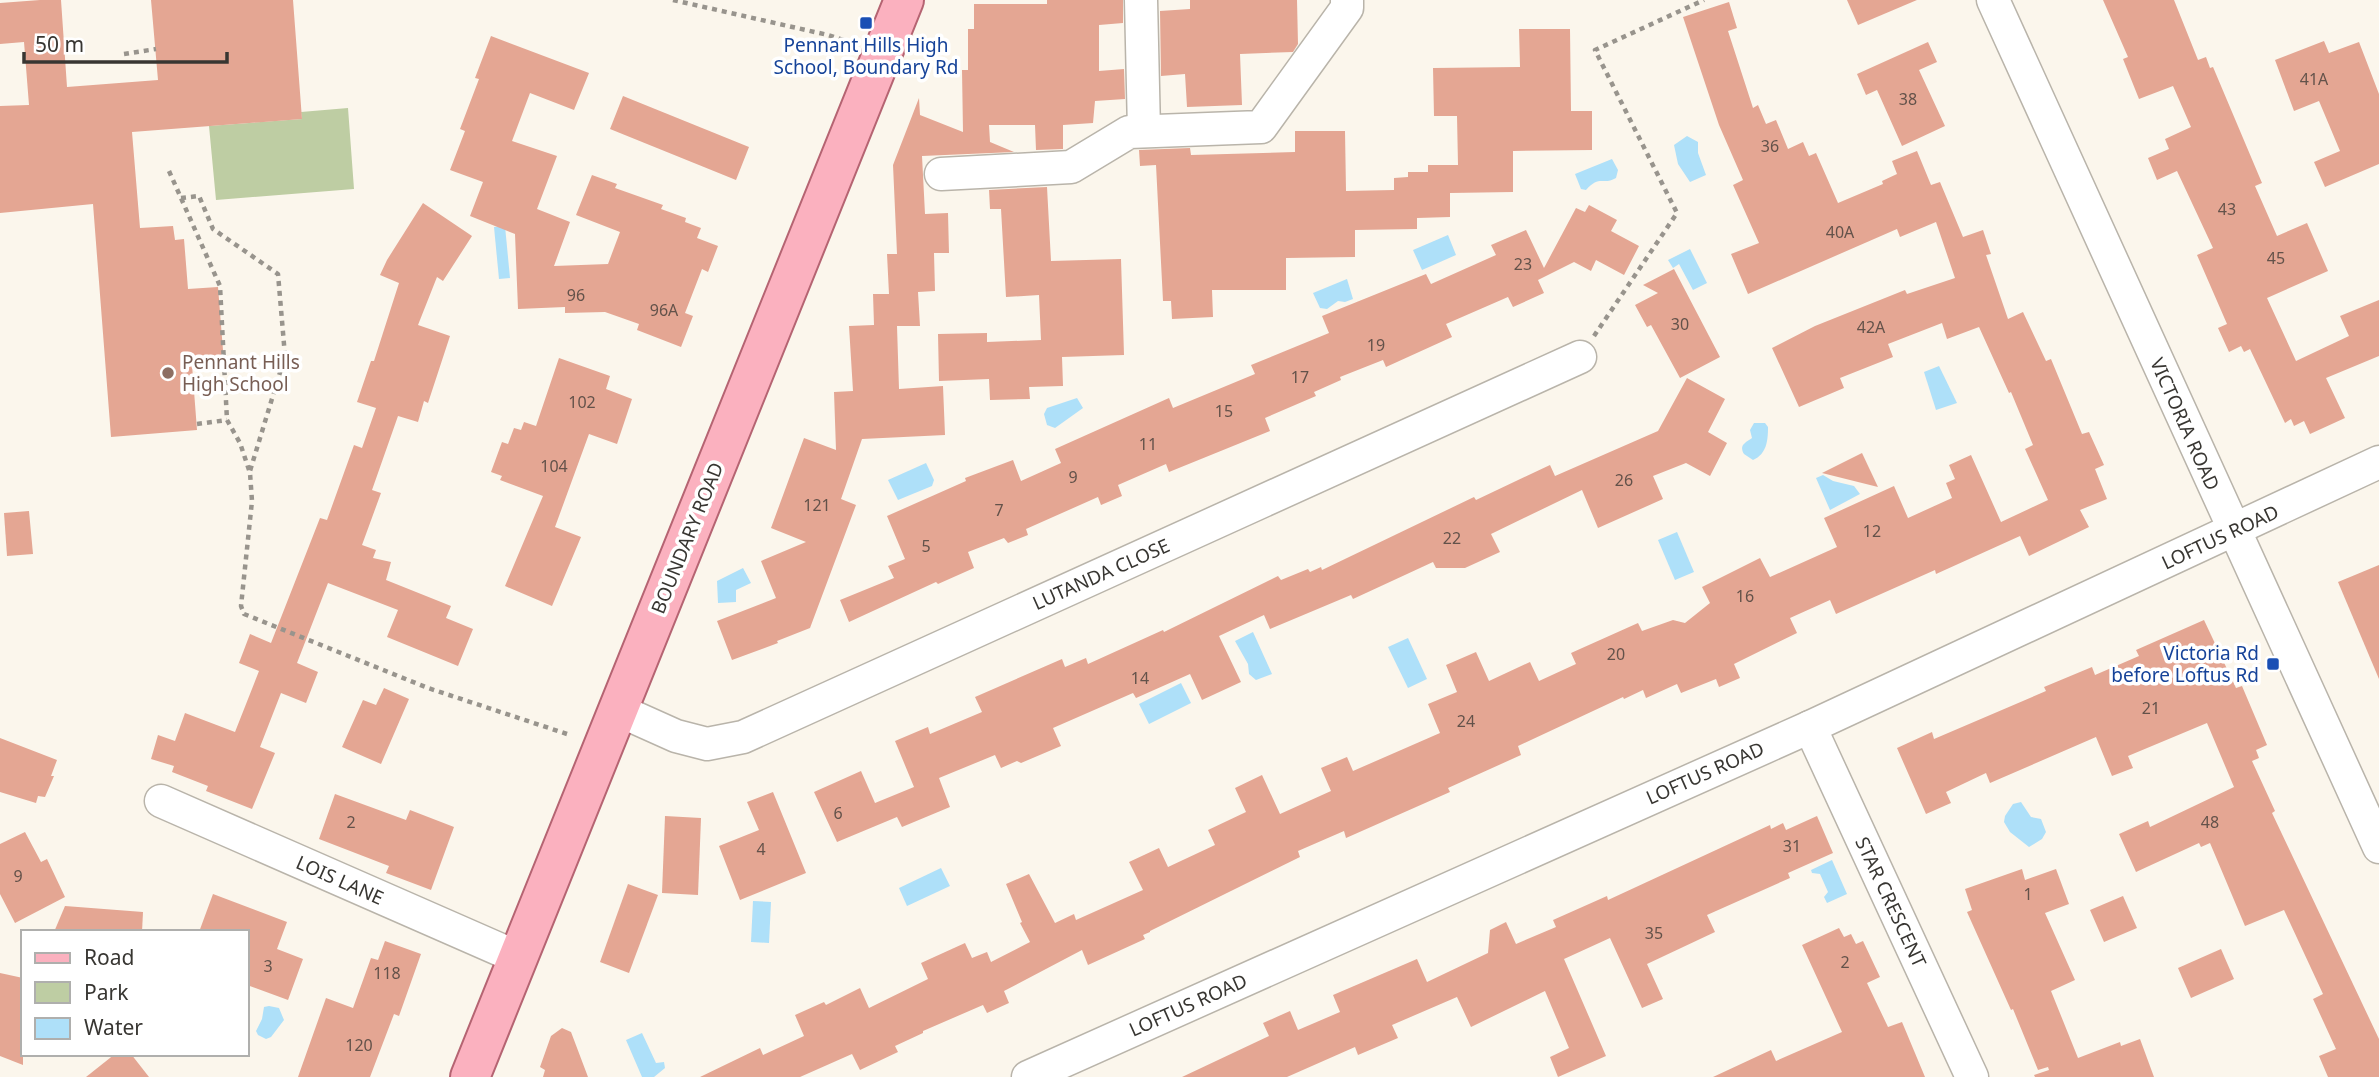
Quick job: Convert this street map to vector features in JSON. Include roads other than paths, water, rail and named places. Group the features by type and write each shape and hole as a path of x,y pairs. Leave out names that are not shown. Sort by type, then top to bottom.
{"main road":[{"name":"BOUNDARY ROAD","path":"470,1077 904,0"}],"street":[{"path":"1141,0 1144,131"},
{"path":"941,174 1071,167 1129,132 1261,127 1348,8 1347,0"},
{"name":"VICTORIA ROAD","path":"1993,0 2379,846"},
{"name":"LUTANDA CLOSE","path":"618,710 676,736 707,744 743,737 1580,357"},
{"name":"LOFTUS ROAD","path":"1028,1077 1810,727 2379,462"},
{"name":"STAR CRESCENT","path":"1810,727 1972,1077"},
{"name":"LOIS LANE","path":"161,801 519,958"}],"water":[{"path":"1687,136 1698,142 1698,153 1706,175 1690,182 1678,164 1674,145"},
{"path":"1612,159 1618,170 1616,178 1598,181 1586,190 1581,189 1575,174"},
{"path":"505,226 510,278 499,279 494,227"},
{"path":"1448,235 1456,255 1422,270 1413,250"},
{"path":"1690,249 1707,283 1693,290 1679,264 1673,268 1668,260"},
{"path":"1347,279 1353,299 1338,301 1327,309 1320,308 1313,293"},
{"path":"1939,366 1957,403 1936,410 1924,372"},
{"path":"1077,398 1083,408 1055,428 1047,425 1044,414 1047,408"},
{"path":"1754,423 1765,423 1768,432 1764,450 1753,460 1744,454 1742,448 1752,438 1750,430"},
{"path":"926,463 934,480 932,486 898,500 888,480"},
{"path":"1823,475 1833,481 1854,486 1860,494 1830,510 1816,478"},
{"path":"1677,532 1694,572 1675,580 1658,540"},
{"path":"743,568 751,583 736,590 736,602 718,603 717,581"},
{"path":"1253,632 1272,674 1256,680 1249,674 1248,664 1235,641"},
{"path":"1408,638 1427,679 1408,688 1388,647"},
{"path":"1181,683 1191,703 1149,724 1139,704"},
{"path":"2021,802 2031,817 2041,819 2046,832 2042,839 2029,847 2010,832 2004,822 2013,804"},
{"path":"1832,860 1847,894 1827,903 1824,897 1828,892 1820,874 1812,873 1811,870"},
{"path":"941,868 950,886 907,906 899,888"},
{"path":"753,901 771,902 769,943 751,942"},
{"path":"264,1007 279,1008 284,1020 271,1037 266,1039 256,1031"},
{"path":"642,1033 656,1063 664,1062 665,1068 654,1077 642,1077 626,1040"}],"place":[{"name":"Pennant Hills High School, Boundary Rd","path":"866,23"},
{"name":"Pennant Hills High School","path":"168,373"},
{"name":"Victoria Rd before Loftus Rd","path":"2273,664"}]}
